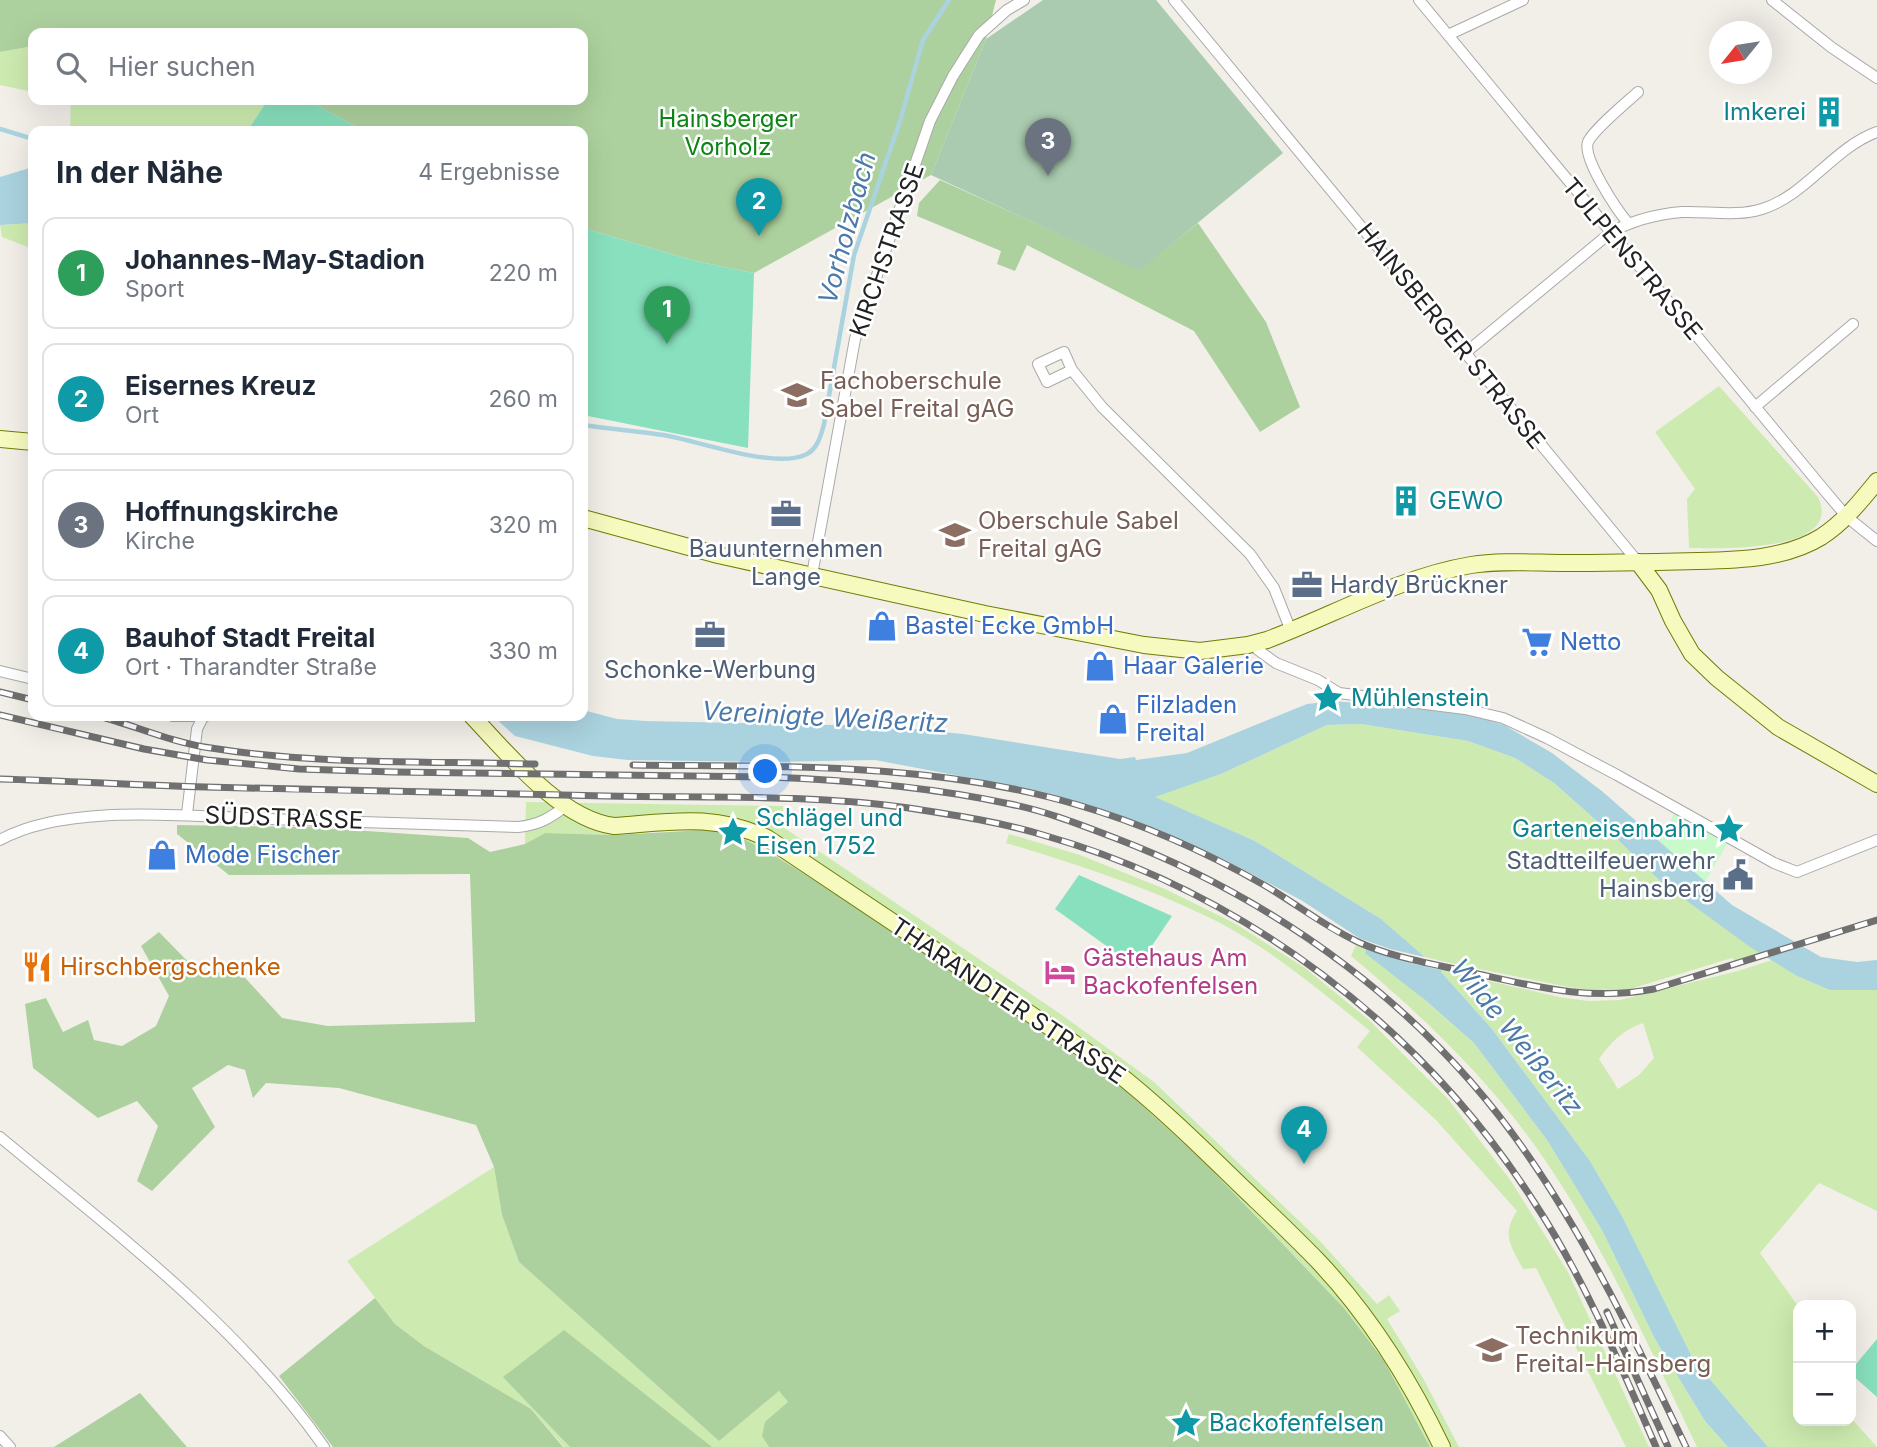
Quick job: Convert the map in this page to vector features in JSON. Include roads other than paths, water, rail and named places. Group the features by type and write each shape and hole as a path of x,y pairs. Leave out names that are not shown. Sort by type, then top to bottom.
{"main road":[{"path":"0,439 28,442"},
{"path":"588,519 718,555 985,614 1144,645 1200,650 1254,644 1443,571 1473,565 1516,562 1730,560 1771,555 1795,549 1820,538 1847,517 1877,481"},
{"name":"HAINSBERGER STRASSE","path":"1638,562 1659,590 1672,621 1692,654 1717,678 1778,727 1877,784"},
{"name":"THARANDTER STRASSE","path":"477,721 534,779 580,816 603,825 614,826 712,821 746,828 767,838 1111,1068 1154,1103 1214,1159 1310,1253 1342,1289 1397,1364 1443,1447"}],"street":[{"name":"KIRCHSTRASSE","path":"812,575 855,340 930,121 953,76 979,35 1006,10 1024,0"},
{"name":"HAINSBERGER STRASSE","path":"1174,0 1638,562"},
{"name":"TULPENSTRASSE","path":"1419,0 1847,517 1877,541"},
{"path":"1448,35 1522,0"},
{"path":"1772,0 1831,47 1877,78"},
{"path":"1628,223 1595,171 1587,150 1588,141 1638,92"},
{"path":"1464,354 1610,233 1628,223 1679,212 1737,213 1768,207 1796,191 1849,146 1877,132"},
{"path":"1755,407 1853,324"},
{"path":"1072,370 1102,407 1251,554 1274,588 1291,631"},
{"path":"1254,644 1276,663 1318,680 1332,691 1465,709 1503,718 1547,738 1774,863 1797,872 1877,840"},
{"path":"0,671 28,678"},
{"path":"187,814 197,729 202,721"},
{"name":"SÜDSTRASSE","path":"0,841 27,827 75,819 187,814 519,827 547,820 566,806"},
{"path":"0,1137 199,1305 273,1382 324,1447"},
{"path":"0,1436 10,1447"}],"water":[{"path":"28,169 28,223 0,225 0,177"},
{"path":"1333,701 1444,710 1477,716 1504,725 1552,753 1603,792 1732,905 1821,957 1857,962 1877,960 1877,990 1830,990 1797,976 1750,947 1661,882 1554,783 1515,758 1468,741 1361,724 1327,725 1221,774 1155,797 1255,841 1381,919 1426,958 1442,961 1441,972 1492,1029 1590,1161 1622,1216 1694,1361 1768,1447 1728,1447 1705,1421 1655,1339 1602,1230 1547,1140 1474,1043 1365,953 1366,949 1356,945 1359,938 1301,900 1223,859 1108,811 1044,792 875,760 628,760 593,756 515,736 498,721 588,721 588,711 617,719 646,721 884,726 963,734 1120,759 1135,757 1136,760 1187,753 1307,704"}],"waterway":[{"name":"Vorholzbach","path":"588,426 663,435 775,459 805,455 813,450 824,424 854,255 901,118 923,40 949,0"},
{"path":"0,129 28,137"}],"railway":[{"path":"0,692 28,699"},
{"path":"0,715 144,749 207,760 299,769 768,777 859,782 920,789 1037,810 1176,864 1235,894 1292,928 1346,966 1398,1008 1445,1054 1489,1104 1529,1157 1573,1226 1613,1299 1686,1447"},
{"path":"115,721 183,742 251,753 332,760 535,764"},
{"path":"633,765 857,770 913,774 1023,791 1126,821 1197,850 1276,892 1332,928 1369,947 1512,982 1581,993 1629,993 1654,989 1877,920"},
{"path":"0,779 255,788 833,800 909,808 994,823 1043,835 1117,860 1189,892 1257,930 1322,974 1382,1024 1438,1079 1489,1138 1552,1231 1600,1322 1656,1447"},
{"path":"1607,1312 1668,1447"}],"place":[{"name":"Imkerei","path":"1829,112"},
{"name":"Hoffnungskirche","path":"1048,176"},
{"name":"Eisernes Kreuz","path":"759,236"},
{"name":"Johannes-May-Stadion","path":"667,344"},
{"name":"Fachoberschule Sabel Freital gAG","path":"797,395"},
{"name":"GEWO","path":"1406,501"},
{"name":"Bauunternehmen Lange","path":"786,514"},
{"name":"Oberschule Sabel Freital gAG","path":"955,535"},
{"name":"Hardy Brückner","path":"1307,585"},
{"name":"Bastel Ecke GmbH","path":"882,626"},
{"name":"Schonke-Werbung","path":"710,635"},
{"name":"Netto","path":"1537,642"},
{"name":"Haar Galerie","path":"1100,666"},
{"name":"Mühlenstein","path":"1328,698"},
{"name":"Filzladen Freital","path":"1113,719"},
{"name":"Garteneisenbahn","path":"1729,829"},
{"name":"Schlägel und Eisen 1752","path":"733,832"},
{"name":"Mode Fischer","path":"162,855"},
{"name":"Stadtteilfeuerwehr Hainsberg","path":"1738,875"},
{"name":"Hirschbergschenke","path":"37,967"},
{"name":"Gästehaus Am Backofenfelsen","path":"1060,972"},
{"name":"Bauhof Stadt Freital","path":"1304,1164"},
{"name":"Technikum Freital-Hainsberg","path":"1492,1350"},
{"name":"Backofenfelsen","path":"1186,1423"}],"park label":[{"name":"Hainsberger Vorholz","path":"728,133"}],"water label":[{"name":"Vereinigte Weißeritz","path":"825,717"},
{"name":"Wilde Weißeritz","path":"1517,1037"}]}
